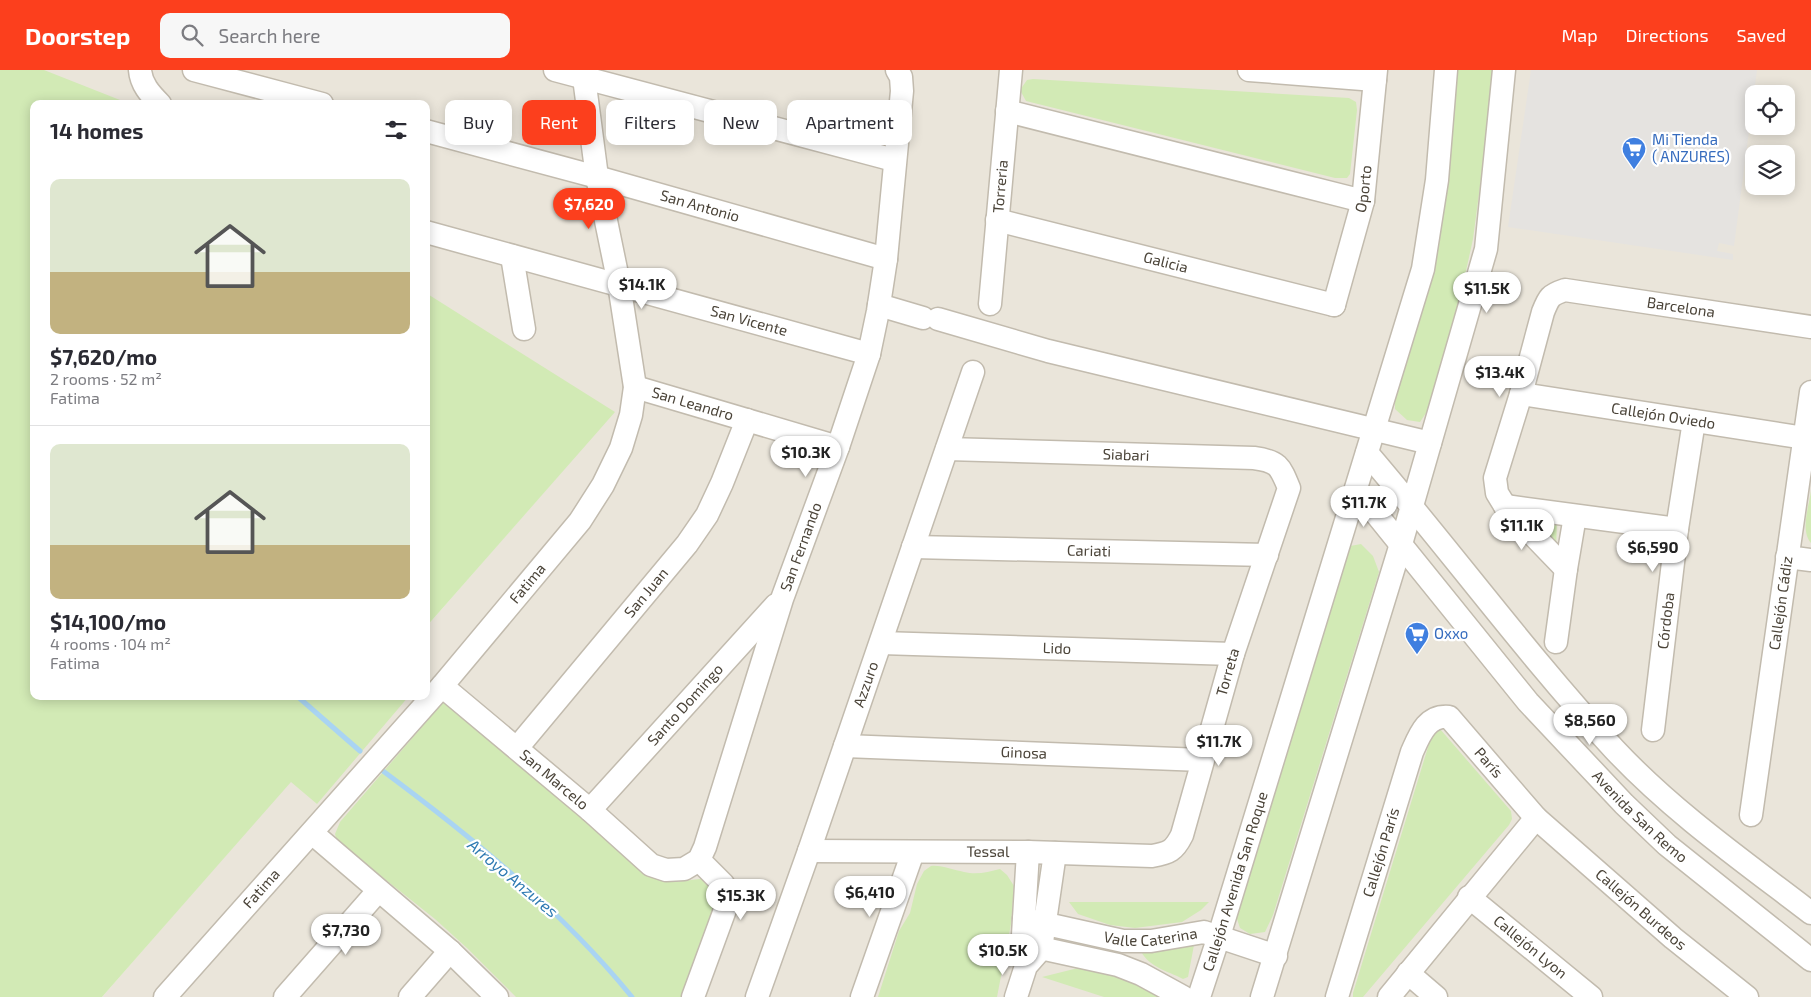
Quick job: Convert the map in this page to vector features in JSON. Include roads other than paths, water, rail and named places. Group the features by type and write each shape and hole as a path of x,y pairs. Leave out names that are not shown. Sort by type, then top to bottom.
{"street":[{"path":"140,70 140,77 156,100"},
{"path":"194,70 307,100"},
{"path":"556,70 583,74 894,160"},
{"name":"Torreria","path":"990,304 1010,70"},
{"path":"1249,70 1375,75"},
{"name":"Callejón Avenida San Roque","path":"1199,997 1423,269 1437,180 1446,70"},
{"path":"1262,997 1401,544 1486,249 1504,70"},
{"name":"San Fernando","path":"699,860 705,848 782,599 838,446 869,354 886,259 902,91 899,73"},
{"name":"Fatima","path":"430,700 580,521 604,485 621,448 631,415 635,387 619,284 597,177 583,74"},
{"name":"Oporto","path":"1340,313 1363,201 1375,75"},
{"path":"1007,111 1363,201"},
{"name":"San Antonio","path":"430,133 597,177 886,259"},
{"name":"Galicia","path":"997,220 1340,313"},
{"name":"San Vicente","path":"430,233 869,354"},
{"path":"512,256 524,329"},
{"name":"Barcelona","path":"1521,394 1548,300 1553,294 1565,290 1811,327"},
{"path":"879,305 1048,351 1430,443"},
{"name":"Azzuro","path":"757,997 881,643 973,372"},
{"name":"San Leandro","path":"635,387 838,446"},
{"name":"Callejón Cádiz","path":"1751,815 1811,392"},
{"path":"1521,394 1495,478 1497,493 1505,506 1566,569"},
{"name":"Callejón Oviedo","path":"1521,394 1804,438"},
{"name":"San Juan","path":"517,748 687,544 707,515 722,483 746,420"},
{"name":"Córdoba","path":"1653,730 1677,528 1694,421"},
{"name":"Siabari","path":"947,450 1266,460 1277,464 1289,488"},
{"name":"Avenida San Remo","path":"1367,454 1412,505 1533,656 1615,749 1706,833 1811,913"},
{"name":"Torreta","path":"1166,853 1176,846 1182,835 1233,654 1289,488"},
{"name":"Avenida San Remo","path":"1356,489 1528,702 1592,770 1667,845 1811,960"},
{"path":"1505,506 1677,528"},
{"path":"1556,642 1575,516"},
{"name":"Cariati","path":"913,547 1266,555"},
{"path":"1788,557 1811,560"},
{"name":"Santo Domingo","path":"590,810 782,599"},
{"name":"Lido","path":"881,643 1233,654"},
{"name":"San Marcelo","path":"442,686 590,810 651,865 666,870 684,869 699,860"},
{"name":"Fatima","path":"165,997 430,700"},
{"name":"París","path":"1439,716 1449,717 1536,818"},
{"name":"Callejón París","path":"1337,997 1412,752 1419,736 1430,722 1439,716"},
{"name":"Ginosa","path":"845,746 1202,760"},
{"path":"1592,770 1615,749"},
{"path":"1389,997 1469,897 1536,818"},
{"name":"Callejón Burdeos","path":"1536,818 1673,938 1747,997"},
{"path":"312,833 450,952 497,997"},
{"name":"Tessal","path":"809,851 1028,852 1152,856 1166,853"},
{"path":"862,997 913,852"},
{"path":"1028,852 1024,919 1030,953"},
{"path":"1016,997 1030,953 1046,924 1055,853"},
{"path":"693,997 726,907 728,892 723,884 699,860"},
{"path":"285,997 378,891"},
{"name":"Callejón Lyon","path":"1469,897 1591,997"},
{"name":"Valle Caterina","path":"1024,919 1123,941 1151,941 1204,932 1276,956"},
{"path":"1118,965 1123,941"},
{"path":"410,997 450,952"},
{"name":"Valle Caterina","path":"1030,953 1118,965 1141,974 1183,997"},
{"path":"1408,973 1436,997"}],"waterway":[{"name":"Arroyo Anzures","path":"302,700 360,751"},
{"name":"Arroyo Anzures","path":"383,771 450,822 515,876 576,935 632,997"}],"place":[{"name":"Mi Tienda ( ANZURES)","path":"1634,170"},
{"name":"Oxxo","path":"1417,655"}]}
